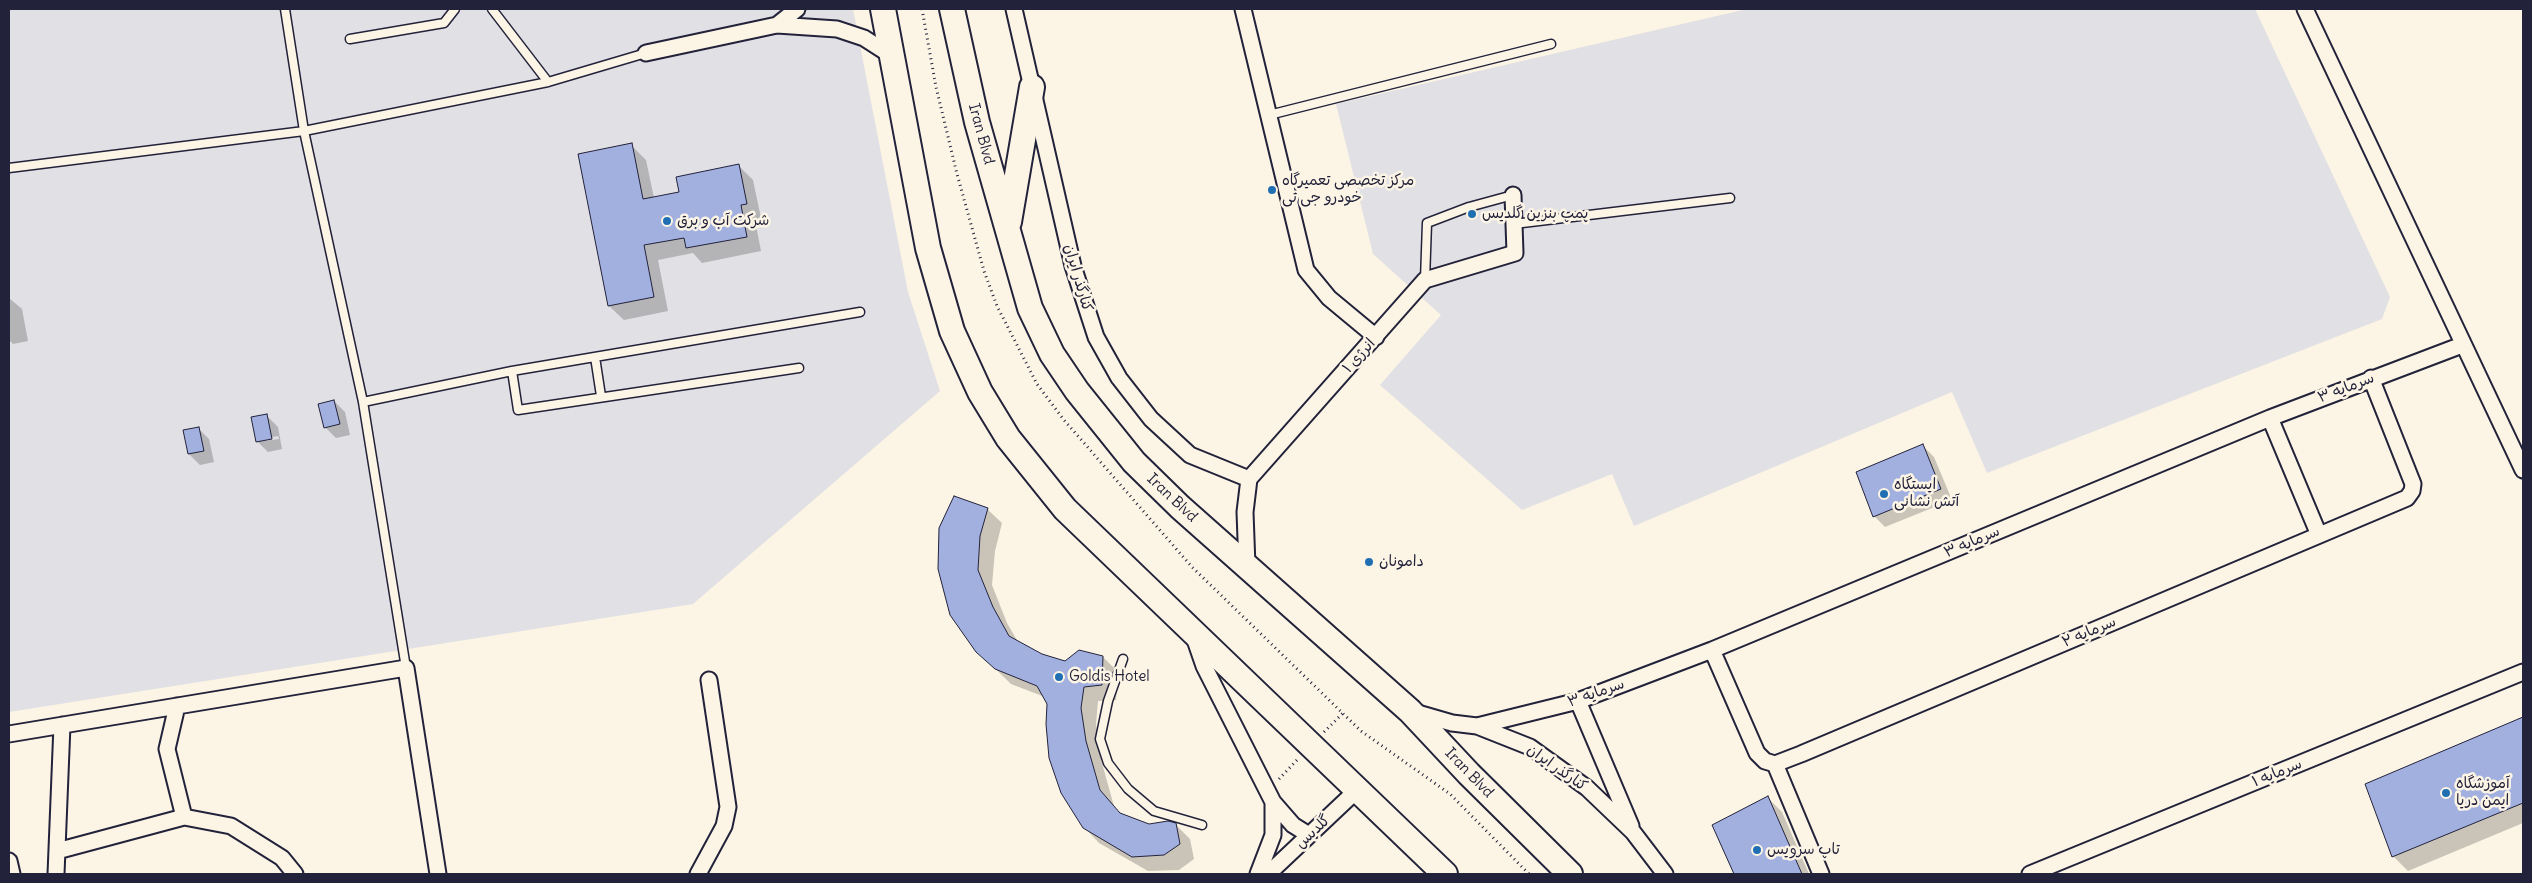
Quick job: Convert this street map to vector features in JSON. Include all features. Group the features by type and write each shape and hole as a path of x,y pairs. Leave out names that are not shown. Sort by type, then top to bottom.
{"main road":[{"path":"883,9 928,248 952,331 980,392 1008,438 1065,509 1445,874"},
{"name":"Iran Blvd","path":"952,9 977,122 1030,308 1052,354 1077,391 1134,462 1247,566 1410,711 1469,774 1570,874"},
{"path":"1008,229 1032,87"}],"street":[{"path":"777,25 797,9"},
{"name":"کنارگذر ایران","path":"1014,9 1073,266 1096,337 1119,378 1151,419 1190,455 1249,479"},
{"path":"1243,9 1306,270 1329,298 1376,337"},
{"path":"2304,9 2523,470"},
{"path":"646,53 777,25 836,29 864,38 892,56"},
{"path":"1425,280 1515,253 1513,195"},
{"name":"انرژی ۱","path":"1249,479 1425,280"},
{"name":"سرمایه ۳","path":"1477,726 1578,701 1712,650 2270,418 2462,345"},
{"name":"سرمایه ۲","path":"1775,764 2407,498 2412,491 2413,484 2372,378"},
{"path":"2270,418 2319,535"},
{"path":"1247,566 1245,512 1249,479"},
{"path":"1191,629 1204,666 1273,802 1293,825 1309,835"},
{"path":"1712,650 1751,742 1765,761 1775,764 1822,874"},
{"path":"9,734 406,668 438,874"},
{"name":"سرمایه ۱","path":"2030,874 2523,672"},
{"path":"698,874 724,826 728,806 709,680"},
{"name":"کنارگذر ایران","path":"1578,701 1634,832"},
{"path":"178,706 167,749 184,817"},
{"name":"کنارگذر ایران","path":"1410,711 1452,723 1477,726 1530,747 1587,788 1634,832 1665,874"},
{"path":"56,874 62,725"},
{"name":"گلدیس","path":"1268,874 1358,790"},
{"path":"1258,874 1273,835 1273,802"},
{"path":"57,851 184,817 231,826 282,858 295,874"},
{"path":"1423,853 1436,874"},
{"path":"9,861 12,874"}],"lane":[{"path":"284,9 304,131 363,402 406,668"},
{"path":"350,39 444,23 455,9"},
{"path":"492,9 548,82"},
{"path":"1268,115 1551,44"},
{"path":"9,168 304,131 548,82 646,53"},
{"path":"1425,280 1427,223 1469,207 1513,195"},
{"path":"1514,224 1730,198"},
{"path":"363,402 512,371 860,312"},
{"path":"595,357 601,396"},
{"path":"512,371 518,410 601,396 798,368"},
{"path":"1123,659 1108,701 1100,739 1108,763 1128,789 1154,811 1202,825"}],"shaded area":[{"path":"9,9 853,9 908,292 940,391 693,604 9,712"},
{"path":"1747,9 2255,9 2390,297 2382,319 1987,473 1952,392 1634,526 1612,474 1522,510 1380,385 1441,315 1373,254 1336,104"}],"building":[{"name":"شرکت آب و برق","path":"632,143 643,199 679,192 676,177 739,164 747,204 741,205 747,237 686,248 684,238 644,245 654,297 608,306 578,154"},
{"path":"334,400 340,424 324,428 318,404"},
{"path":"267,414 272,439 256,442 251,417"},
{"path":"199,427 204,451 188,454 183,430"},
{"path":"1923,444 1941,489 1873,517 1856,472"},
{"name":"Goldis Hotel","path":"954,496 988,508 980,536 978,570 993,607 1009,636 1042,654 1065,661 1079,650 1103,656 1102,685 1084,687 1081,708 1086,741 1100,790 1120,813 1149,824 1168,821 1176,823 1180,844 1164,855 1132,857 1083,828 1061,793 1049,758 1046,724 1047,704 1037,686 995,669 976,652 950,615 938,569 939,528"},
{"name":"آموزشگاه ایمن دریا","path":"2523,717 2523,803 2392,857 2365,784"},
{"name":"تاپ سرویس","path":"1768,796 1802,874 1734,874 1712,825"}],"place":[{"name":"مرکز تخصصی تعمیرگاه خودرو جی تی","path":"1272,190"},
{"name":"پمپ بنزین گلدیس","path":"1472,214"},
{"name":"شرکت آب و برق","path":"667,221"},
{"name":"ایستگاه آتش نشانی","path":"1884,494"},
{"name":"دامونان","path":"1369,562"},
{"name":"Goldis Hotel","path":"1059,677"},
{"name":"آموزشگاه ایمن دریا","path":"2446,793"},
{"name":"تاپ سرویس","path":"1757,850"}]}
